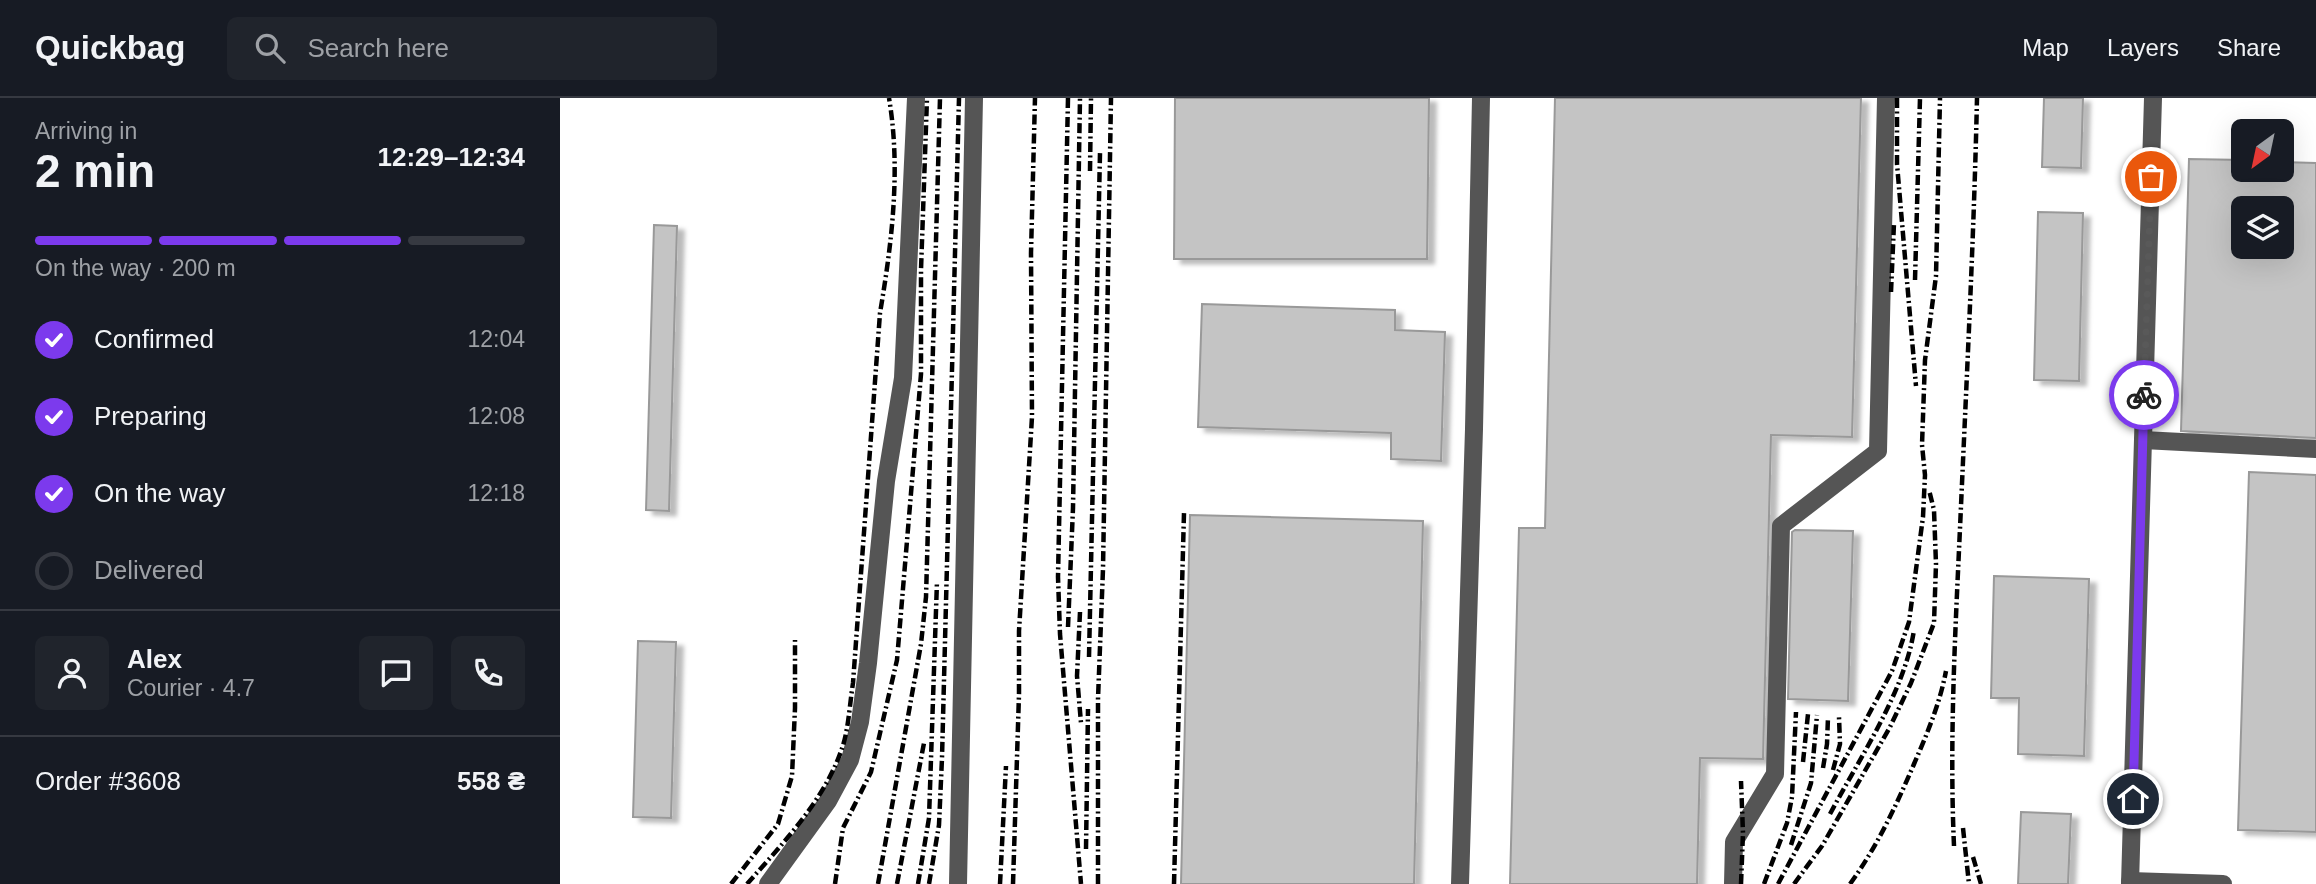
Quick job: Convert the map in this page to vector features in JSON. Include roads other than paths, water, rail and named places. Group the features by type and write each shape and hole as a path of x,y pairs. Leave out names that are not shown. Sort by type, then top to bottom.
{"lane":[{"path":"768,884 828,801 850,760 860,722 886,481 903,378 916,98"},
{"path":"958,884 974,98"},
{"path":"1460,884 1481,98"},
{"path":"1733,884 1734,842 1775,775 1781,526 1878,451 1886,98"},
{"path":"2153,98 2130,883 2223,884"},
{"path":"2143,440 2316,449"}],"railway":[{"path":"747,884 790,835 816,800 837,762 847,727 853,683 880,313 894,206 893,125 889,98"},
{"path":"835,884 843,828 871,772 897,660 921,374 921,270 927,98"},
{"path":"878,884 921,644 926,597 940,98"},
{"path":"929,884 939,825 942,758 959,98"},
{"path":"1013,884 1019,631 1032,417 1031,253 1035,98"},
{"path":"1068,98 1058,577 1060,634 1081,884"},
{"path":"1068,627 1073,508 1080,98"},
{"path":"1090,171 1091,98"},
{"path":"1098,884 1098,699 1103,569 1111,98"},
{"path":"1897,98 1897,164 1916,386"},
{"path":"1915,280 1920,98"},
{"path":"1778,884 1892,671 1909,622 1923,517 1925,360 1936,276 1940,98"},
{"path":"1954,846 1954,676 1977,98"},
{"path":"1089,657 1100,153"},
{"path":"1891,292 1894,223"},
{"path":"1794,884 1822,846 1890,727 1911,683 1934,623 1934,510 1929,490"},
{"path":"1174,884 1184,513"},
{"path":"918,884 929,818 937,581"},
{"path":"1080,612 1077,676 1081,723"},
{"path":"1830,814 1891,701 1909,653 1914,630"},
{"path":"731,884 778,824 792,776 795,640"},
{"path":"1850,884 1877,841 1919,753 1933,718 1946,671"},
{"path":"1086,849 1088,709"},
{"path":"1764,884 1787,823 1792,797 1796,712"},
{"path":"1803,762 1808,714"},
{"path":"1791,845 1811,783 1817,715"},
{"path":"1823,768 1828,717"},
{"path":"1833,770 1840,744 1839,717"},
{"path":"897,884 924,743"},
{"path":"1000,884 1006,766"},
{"path":"1741,781 1741,884"},
{"path":"1963,828 1969,884"},
{"path":"1973,857 1981,884"}]}
